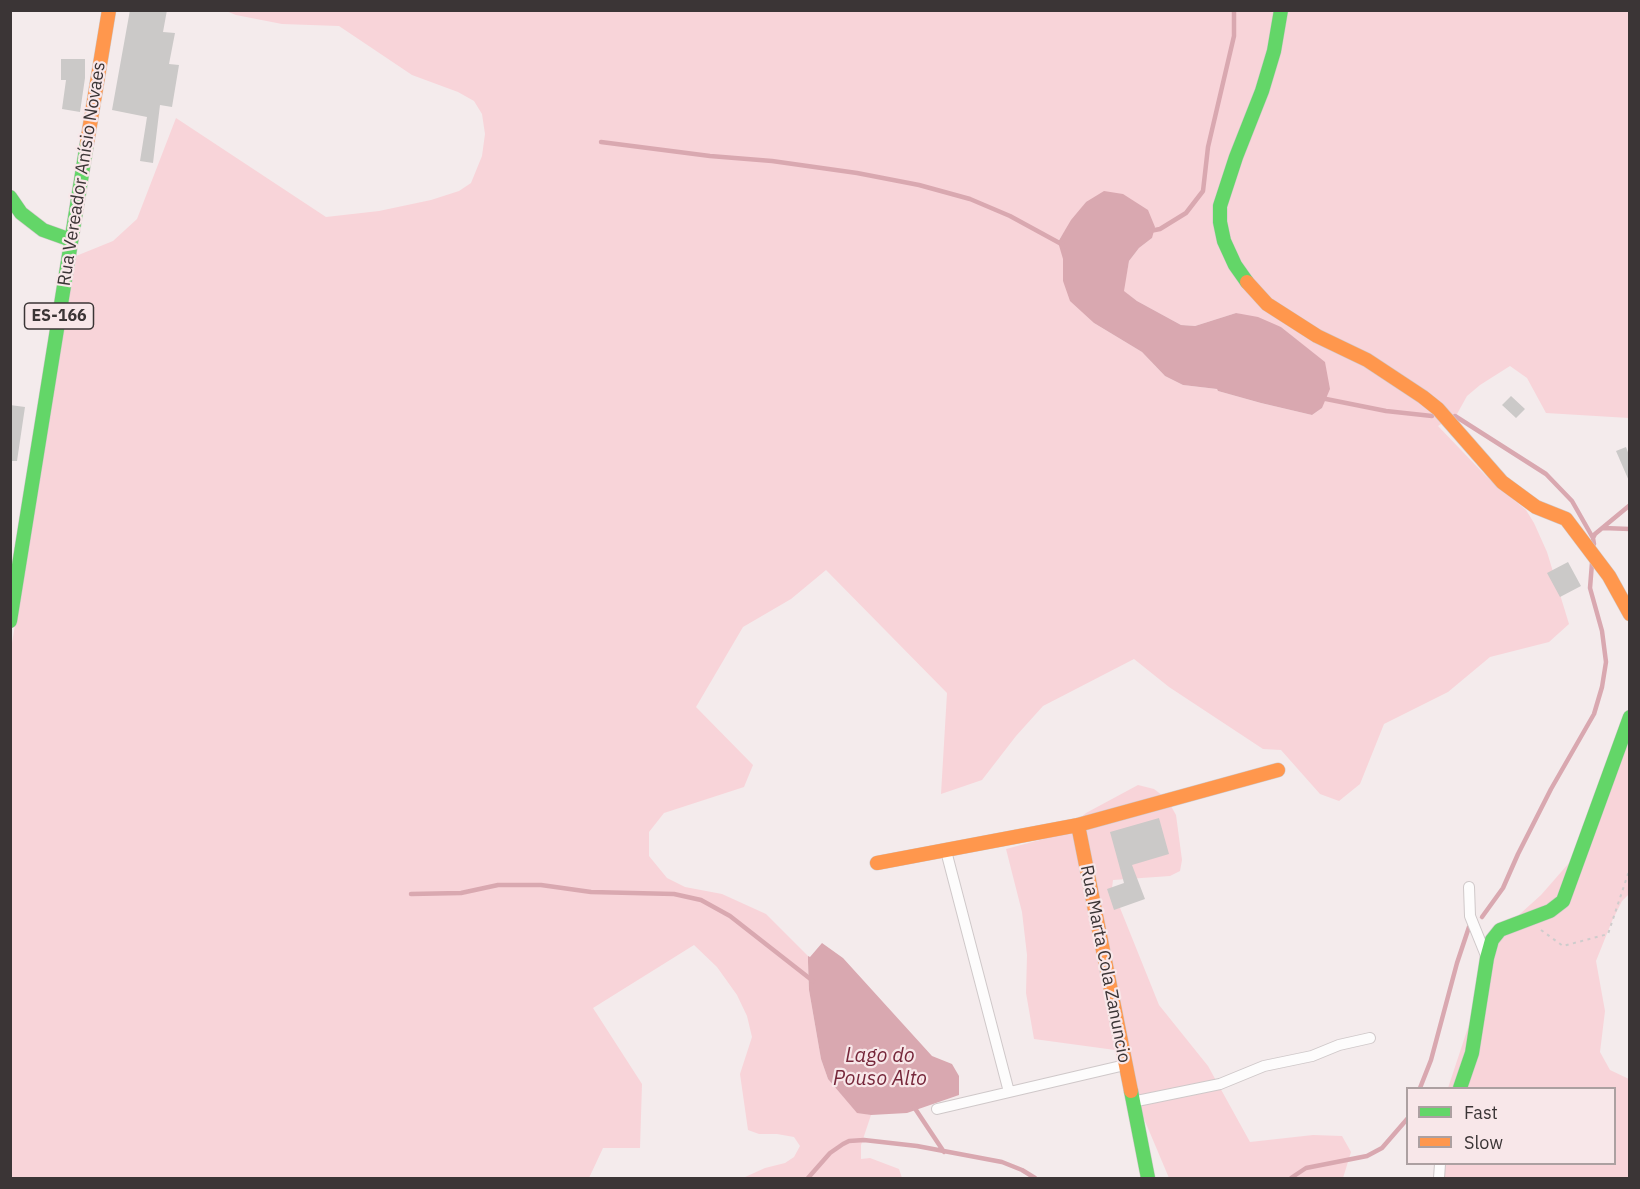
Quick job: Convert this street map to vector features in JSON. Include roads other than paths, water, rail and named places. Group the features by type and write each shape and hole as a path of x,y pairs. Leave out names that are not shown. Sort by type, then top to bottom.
{"street":[{"name":"Rua Vereador Anísio Novaes","path":"10,621 109,10"},
{"path":"1281,10 1274,51 1265,81 1220,206 1220,222 1224,241 1235,265 1253,290 1267,304 1317,336 1375,366 1423,397 1438,409 1502,482 1536,507 1566,519 1598,559 1629,614"},
{"path":"10,197 21,213 43,230 71,240"},
{"path":"1461,1087 1472,1053 1492,940 1500,930 1550,911 1563,901 1629,717"},
{"path":"877,863 1078,825 1278,770"},
{"name":"Rua Marta Cola Zanuncio","path":"1078,825 1148,1179"},
{"path":"946,851 1009,1092"},
{"path":"1469,887 1470,916 1487,958"},
{"path":"1132,1102 1220,1084 1264,1066 1312,1056 1340,1045 1370,1038"},
{"path":"938,1109 1125,1065"}],"water":[{"path":"1104,191 1123,194 1148,210 1155,227 1152,238 1139,248 1129,261 1124,291 1137,301 1181,325 1195,326 1236,313 1258,317 1281,327 1325,362 1330,389 1322,408 1312,415 1261,403 1217,389 1183,385 1165,376 1142,352 1094,323 1070,301 1063,281 1063,259 1058,242 1071,220 1086,202"},
{"name":"Lago do Pouso Alto","path":"822,943 843,958 932,1056 952,1064 959,1076 959,1095 907,1113 871,1115 857,1113 828,1079 821,1059 809,990 808,956 810,957"}],"waterway":[{"path":"1150,231 1160,229 1186,213 1203,191 1208,147 1234,36 1234,10"},
{"path":"601,142 710,156 772,161 857,173 919,185 970,199 1010,216 1065,246"},
{"path":"1321,398 1386,411 1432,416"},
{"path":"1455,416 1546,474 1572,501 1593,538 1594,544"},
{"path":"1593,538 1630,505"},
{"path":"1603,528 1630,529"},
{"path":"1482,917 1503,888 1551,789 1594,714 1606,662 1602,631 1590,588 1592,563"},
{"path":"411,894 461,893 498,885 541,885 591,892 674,894 701,900 730,916 813,981"},
{"path":"1420,1087 1431,1060 1469,927"},
{"path":"914,1107 944,1152"},
{"path":"1291,1178 1306,1168 1367,1156 1382,1148 1406,1120"},
{"path":"808,1178 830,1153 843,1144 849,1141 864,1140 917,1146 1002,1162 1035,1178"}]}
